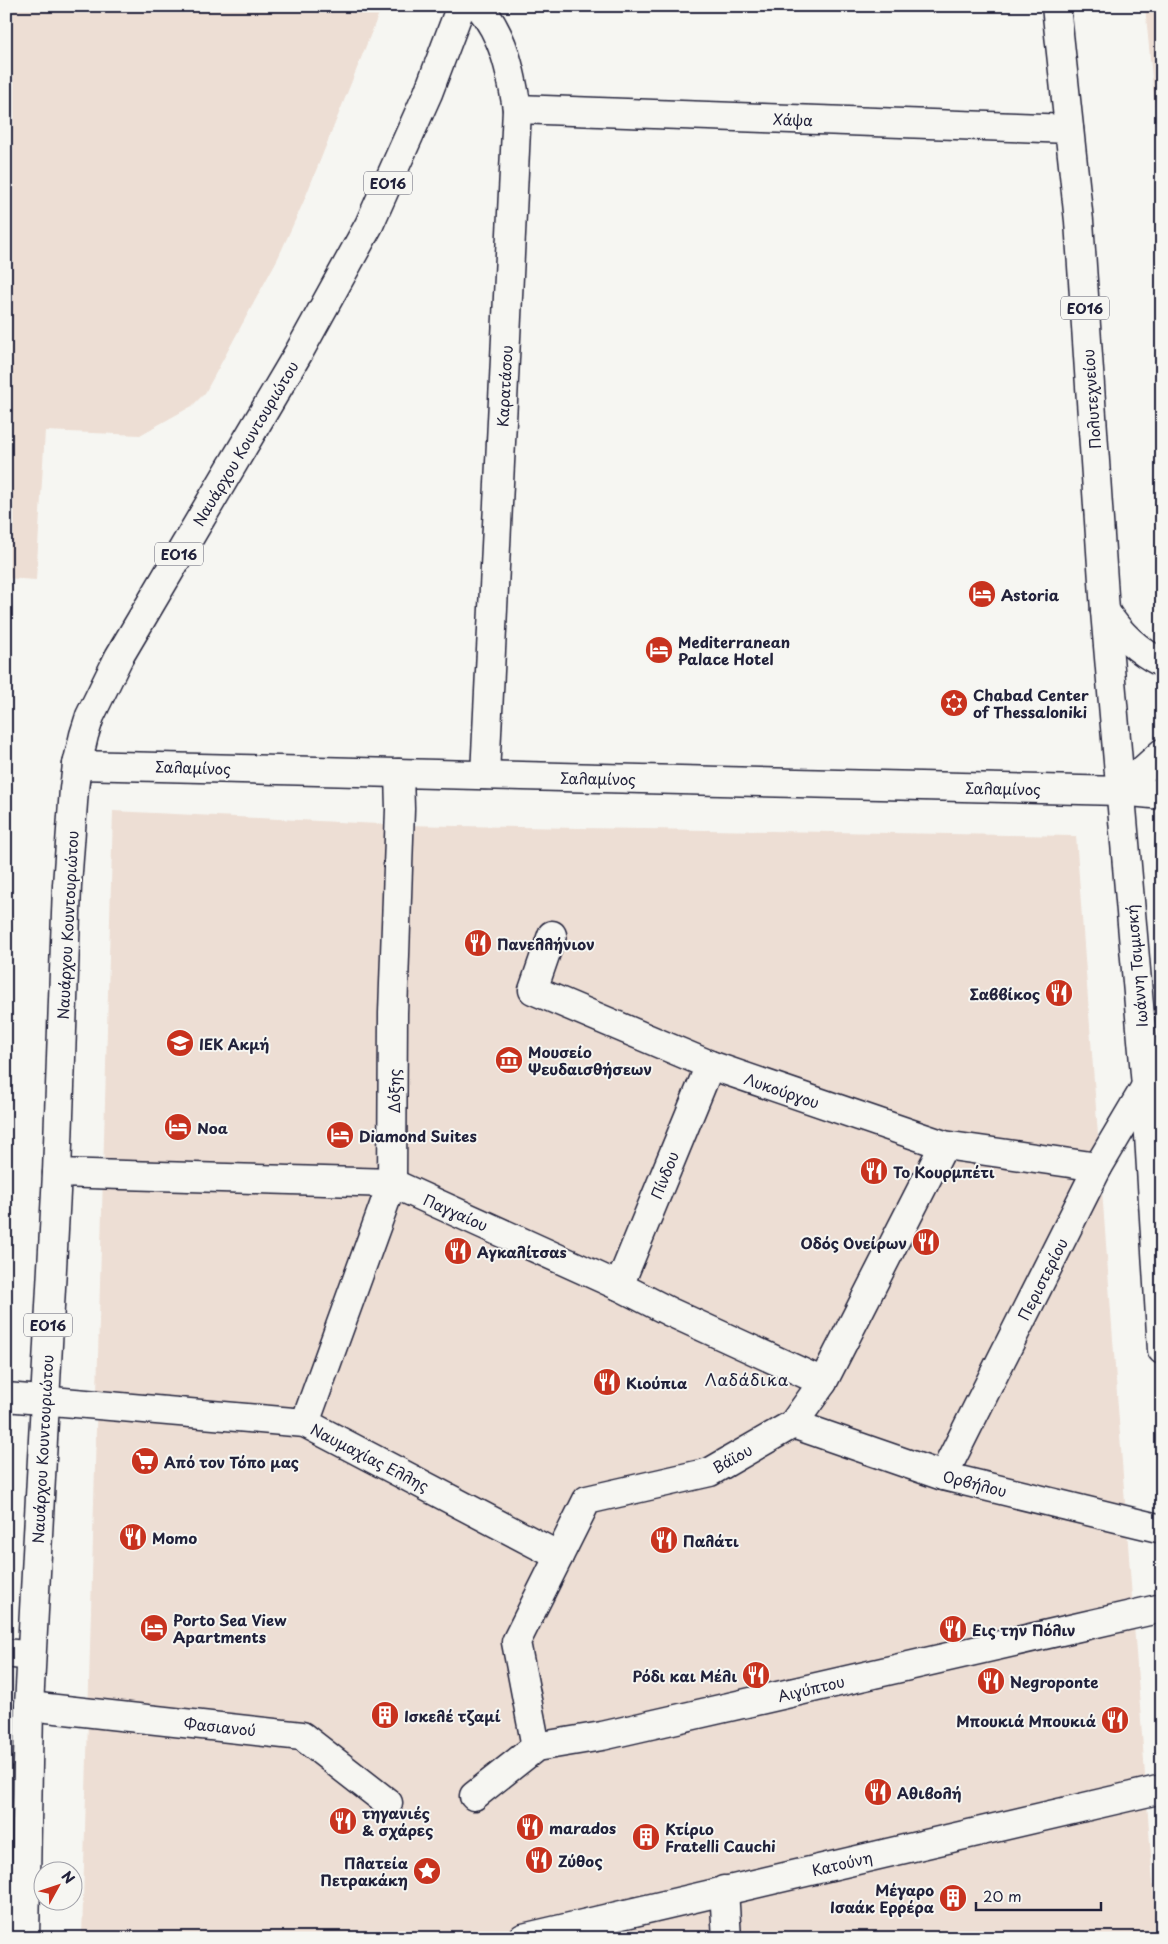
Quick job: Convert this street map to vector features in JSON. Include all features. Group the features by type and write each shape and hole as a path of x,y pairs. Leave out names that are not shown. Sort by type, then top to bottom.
{"street":[{"name":"Ναυάρχου Κουντουριώτου","path":"19,1924 29,1706 19,1655 45,1400 57,1173 67,885 77,764 90,716 119,657 298,352 369,226 428,93 461,6"},
{"name":"Καρατάσου","path":"479,6 497,32 506,53 517,109 485,775"},
{"name":"Πολυτεχνείου","path":"1056,6 1079,221 1105,611 1120,791"},
{"name":"Χάψα","path":"517,109 1069,129"},
{"path":"1105,611 1122,634 1149,656 1162,663"},
{"path":"1120,791 1162,753"},
{"name":"Σαλαμίνος","path":"77,764 1120,791 1162,795"},
{"name":"Δόξης","path":"305,1423 392,1183 393,1013 400,809 399,773"},
{"name":"Ιωάννη Τσιμισκή","path":"1120,791 1146,1086 1162,1350"},
{"name":"Λυκούργου","path":"552,935 533,990 710,1065 944,1145 1098,1166"},
{"name":"Πίνδου","path":"619,1286 710,1065"},
{"name":"Περιστερίου","path":"943,1476 1098,1166 1146,1086"},
{"name":"Βάϊου","path":"536,1747 516,1642 587,1500 710,1472 793,1424 823,1382 944,1145"},
{"name":"Παγγαίου","path":"57,1173 392,1183 619,1286 670,1312 823,1382"},
{"name":"Ναυμαχίας Ελλης","path":"6,1397 305,1423 559,1556"},
{"name":"Ορβήλου","path":"793,1424 943,1476 1162,1529"},
{"name":"Αιγύπτου","path":"474,1796 536,1747 602,1736 1162,1608"},
{"name":"Φασιανού","path":"29,1706 302,1736 388,1803"},
{"name":"Κατούνη","path":"523,1938 1162,1790"},
{"path":"724,1890 726,1938"}],"shaded area":[{"path":"6,6 382,6 303,203 278,258 205,393 192,406 140,435 45,431 36,580 6,578"},
{"path":"1145,6 1162,6 1162,210 1156,118"},
{"path":"113,811 399,825 1076,836 1157,1938 82,1938"}],"place":[{"name":"Astoria","path":"982,594"},
{"name":"Mediterranean Palace Hotel","path":"659,650"},
{"name":"Chabad Center of Thessaloniki","path":"954,703"},
{"name":"Πανελλήνιον","path":"478,943"},
{"name":"Σαββίκος","path":"1059,993"},
{"name":"ΙΕΚ Ακμή","path":"180,1043"},
{"name":"Μουσείο Ψευδαισθήσεων","path":"509,1060"},
{"name":"Noa","path":"178,1127"},
{"name":"Diamond Suites","path":"340,1135"},
{"name":"Το Κουρμπέτι","path":"874,1171"},
{"name":"Οδός Ονείρων","path":"926,1242"},
{"name":"Αγκαλίτσαs","path":"458,1251"},
{"name":"Κιούπια","path":"607,1382"},
{"name":"Από τον Τόπο μας","path":"145,1461"},
{"name":"Momo","path":"133,1537"},
{"name":"Παλάτι","path":"664,1540"},
{"name":"Porto Sea View Apartments","path":"154,1628"},
{"name":"Εις την Πόλιν","path":"953,1629"},
{"name":"Ρόδι και Μέλι","path":"756,1675"},
{"name":"Negroponte","path":"991,1681"},
{"name":"Ισκελέ τζαμί","path":"385,1715"},
{"name":"Μπουκιά Μπουκιά","path":"1115,1720"},
{"name":"Αθιβολή","path":"878,1792"},
{"name":"τηγανιές & σχάρες","path":"343,1821"},
{"name":"marados","path":"530,1827"},
{"name":"Κτίριο Fratelli Cauchi","path":"646,1837"},
{"name":"Ζύθος","path":"539,1860"},
{"name":"Πλατεία Πετρακάκη","path":"427,1871"},
{"name":"Μέγαρο Ισαάκ Ερρέρα","path":"953,1898"}],"district":[{"name":"Λαδάδικα","path":"747,1379"}]}
